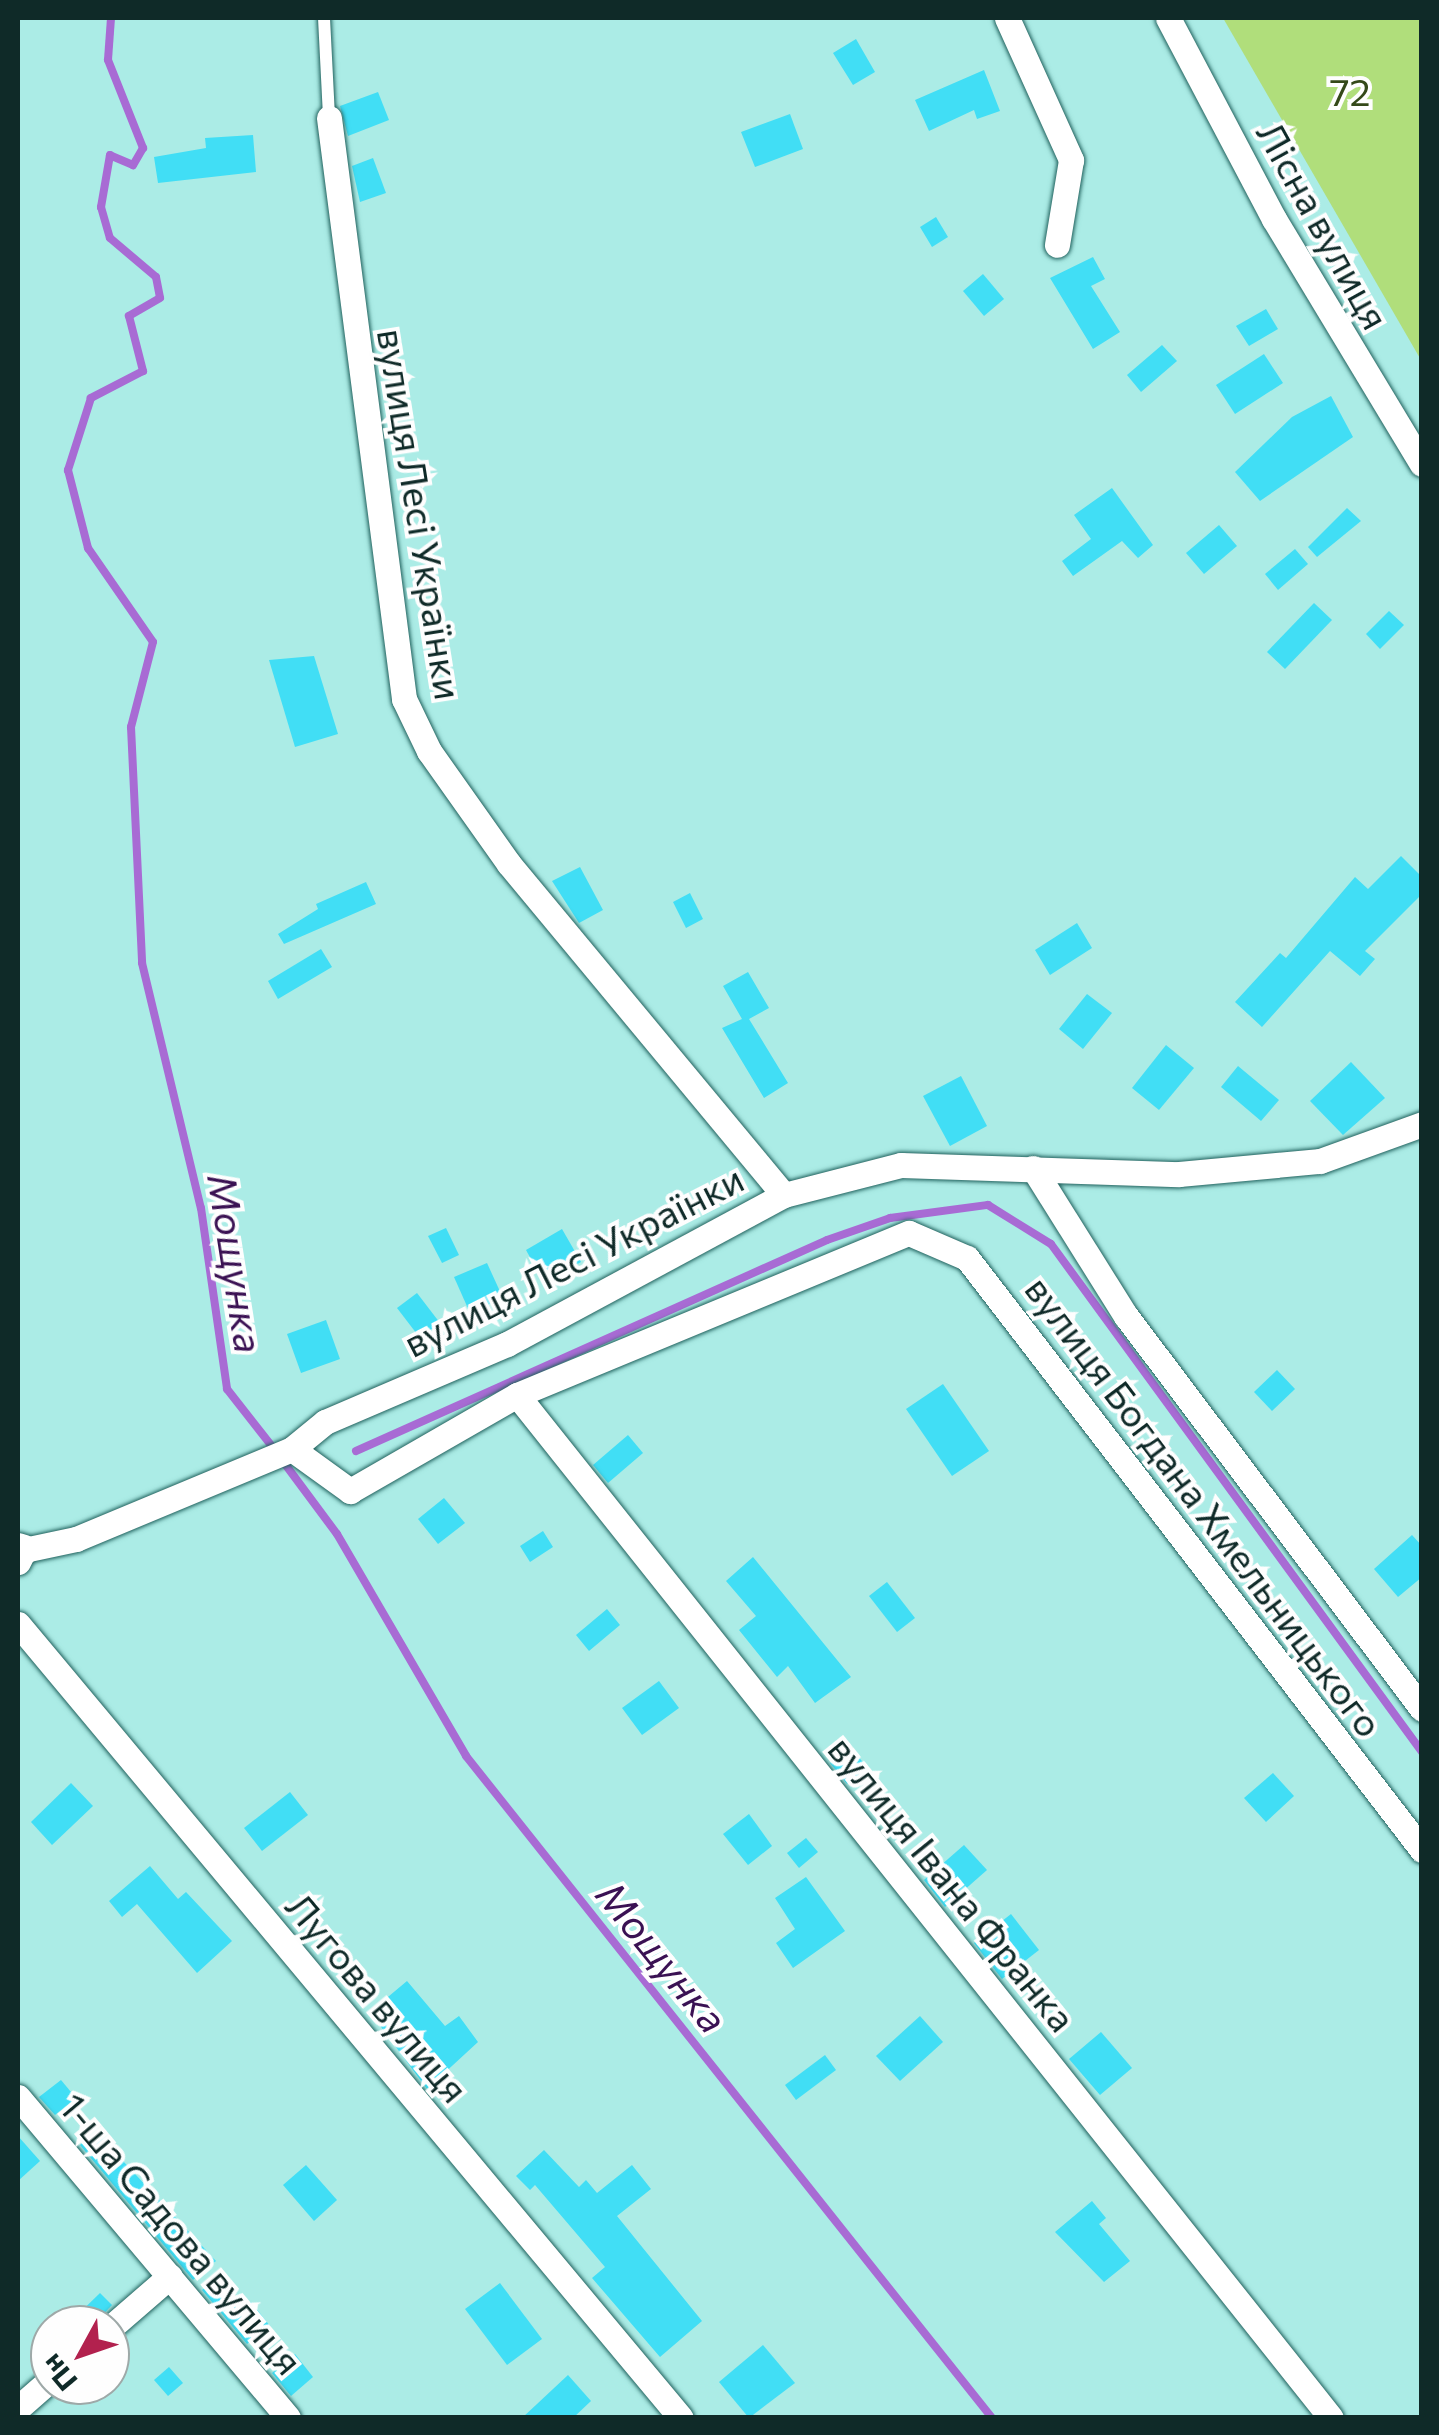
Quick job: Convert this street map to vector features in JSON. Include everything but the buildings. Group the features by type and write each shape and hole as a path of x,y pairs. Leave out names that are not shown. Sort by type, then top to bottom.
{"street":[{"path":"1007,18 1070,160 1057,244"},
{"name":"Лісна вулиця","path":"1168,18 1274,219 1422,464"},
{"name":"вулиця Лесі Українки","path":"329,118 404,698 429,751 509,864 784,1195"},
{"name":"вулиця Лесі Українки","path":"20,1553 76,1540 292,1449 325,1422 508,1344 784,1195 902,1164 1179,1174 1320,1161 1422,1124"},
{"name":"вулиця Богдана Хмельницького","path":"1033,1168 1126,1316 1422,1709"},
{"name":"вулиця Богдана Хмельницького","path":"517,1396 909,1233 967,1258 1422,1850"},
{"path":"292,1449 350,1491 517,1396"},
{"name":"вулиця Івана Франка","path":"517,1396 1331,2418"},
{"name":"Лугова вулиця","path":"18,1624 681,2418"},
{"name":"1-ша Садова вулиця","path":"18,2097 288,2418"},
{"path":"130,2311 170,2276"}],"lane":[{"name":"вулиця Лесі Українки","path":"324,18 329,118"}],"green space":[{"name":"72","path":"1223,18 1421,18 1421,360"}],"waterway":[{"name":"Мощунка","path":"111,18 108,60 143,148 133,165 110,155 101,207 110,238 156,277 160,298 129,316 143,371 91,398 68,470 88,548 153,642 131,727 142,963 201,1208 227,1389 274,1449"},
{"path":"356,1451 827,1240 890,1218 988,1205 1051,1244 1422,1752"},
{"name":"Мощунка","path":"282,1460 337,1534 466,1756 992,2418"}]}
